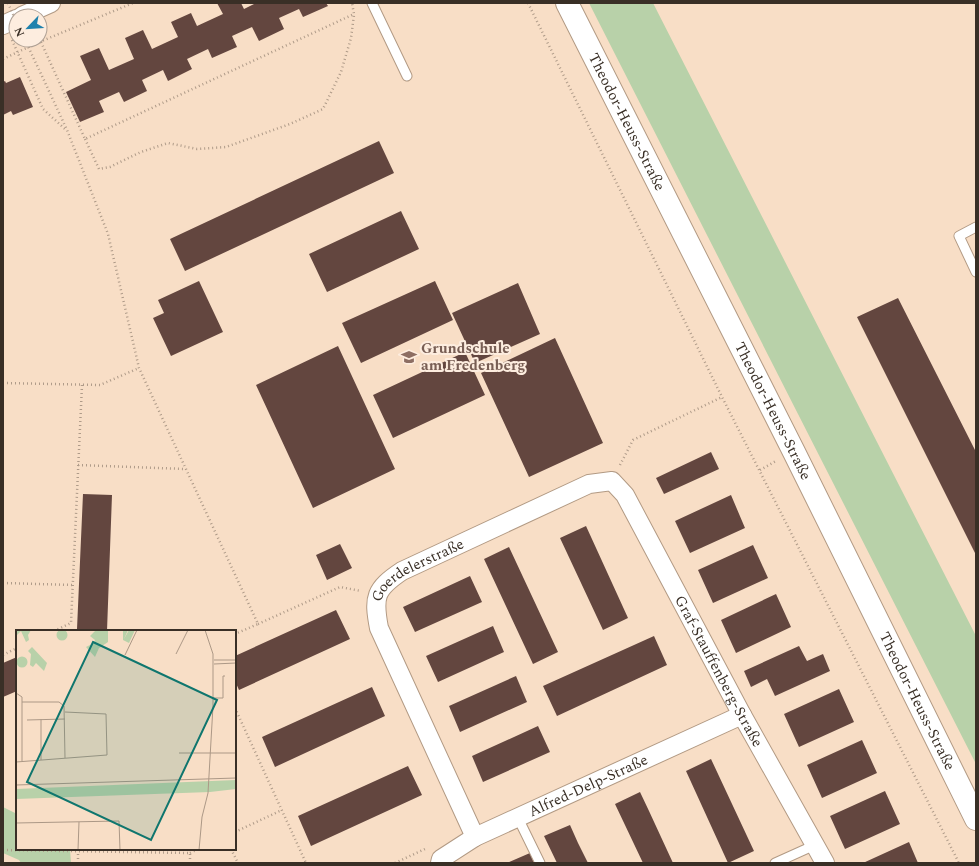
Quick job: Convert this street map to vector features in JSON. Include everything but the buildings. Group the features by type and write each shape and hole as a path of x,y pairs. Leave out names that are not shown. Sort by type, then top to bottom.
{"street":[{"path":"40,8 51,3"},
{"name":"Theodor-Heuss-Straße","path":"567,3 794,452 976,819"},
{"name":"Goerdelerstraße","path":"475,837 379,628 376,609 377,595 387,581 402,571 589,484 612,482"},
{"name":"Graf-Stauffenberg-Straße","path":"612,482 625,495 742,714 825,863"},
{"name":"Alfred-Delp-Straße","path":"441,861 475,837 742,714"}],"lane":[{"path":"372,3 407,76"},
{"path":"976,227 959,236 976,272"},
{"path":"518,818 540,863"},
{"path":"775,863 815,845"}],"path":[{"path":"48,39 133,3"},
{"path":"44,48 99,169 110,167 141,152 168,143 197,149 226,148 290,124 323,109 341,72 351,38 354,14 352,3"},
{"path":"528,3 722,397 959,863"},
{"path":"85,139 354,14"},
{"path":"16,48 43,109 67,130"},
{"path":"3,59 28,48"},
{"path":"29,48 67,130 108,234 139,368 258,624"},
{"path":"3,383 100,385 139,368"},
{"path":"56,630 71,623 82,385"},
{"path":"612,482 633,440 722,397"},
{"path":"78,465 185,469"},
{"path":"3,583 73,585"},
{"path":"236,634 340,587 377,595"},
{"path":"3,655 16,648"},
{"path":"236,710 306,863"},
{"path":"236,832 282,810"},
{"path":"395,863 425,849 441,861"},
{"path":"3,850 190,852 195,850"},
{"path":"232,850 238,863"},
{"path":"78,851 78,863"},
{"path":"190,852 190,863"}],"green space":[{"path":"589,3 653,3 976,636 976,764"},
{"path":"3,807 16,814 16,850 70,850 71,863 21,863 19,860 3,853"}],"place":[{"name":"Grundschule am Fredenberg","path":"409,357"}]}
